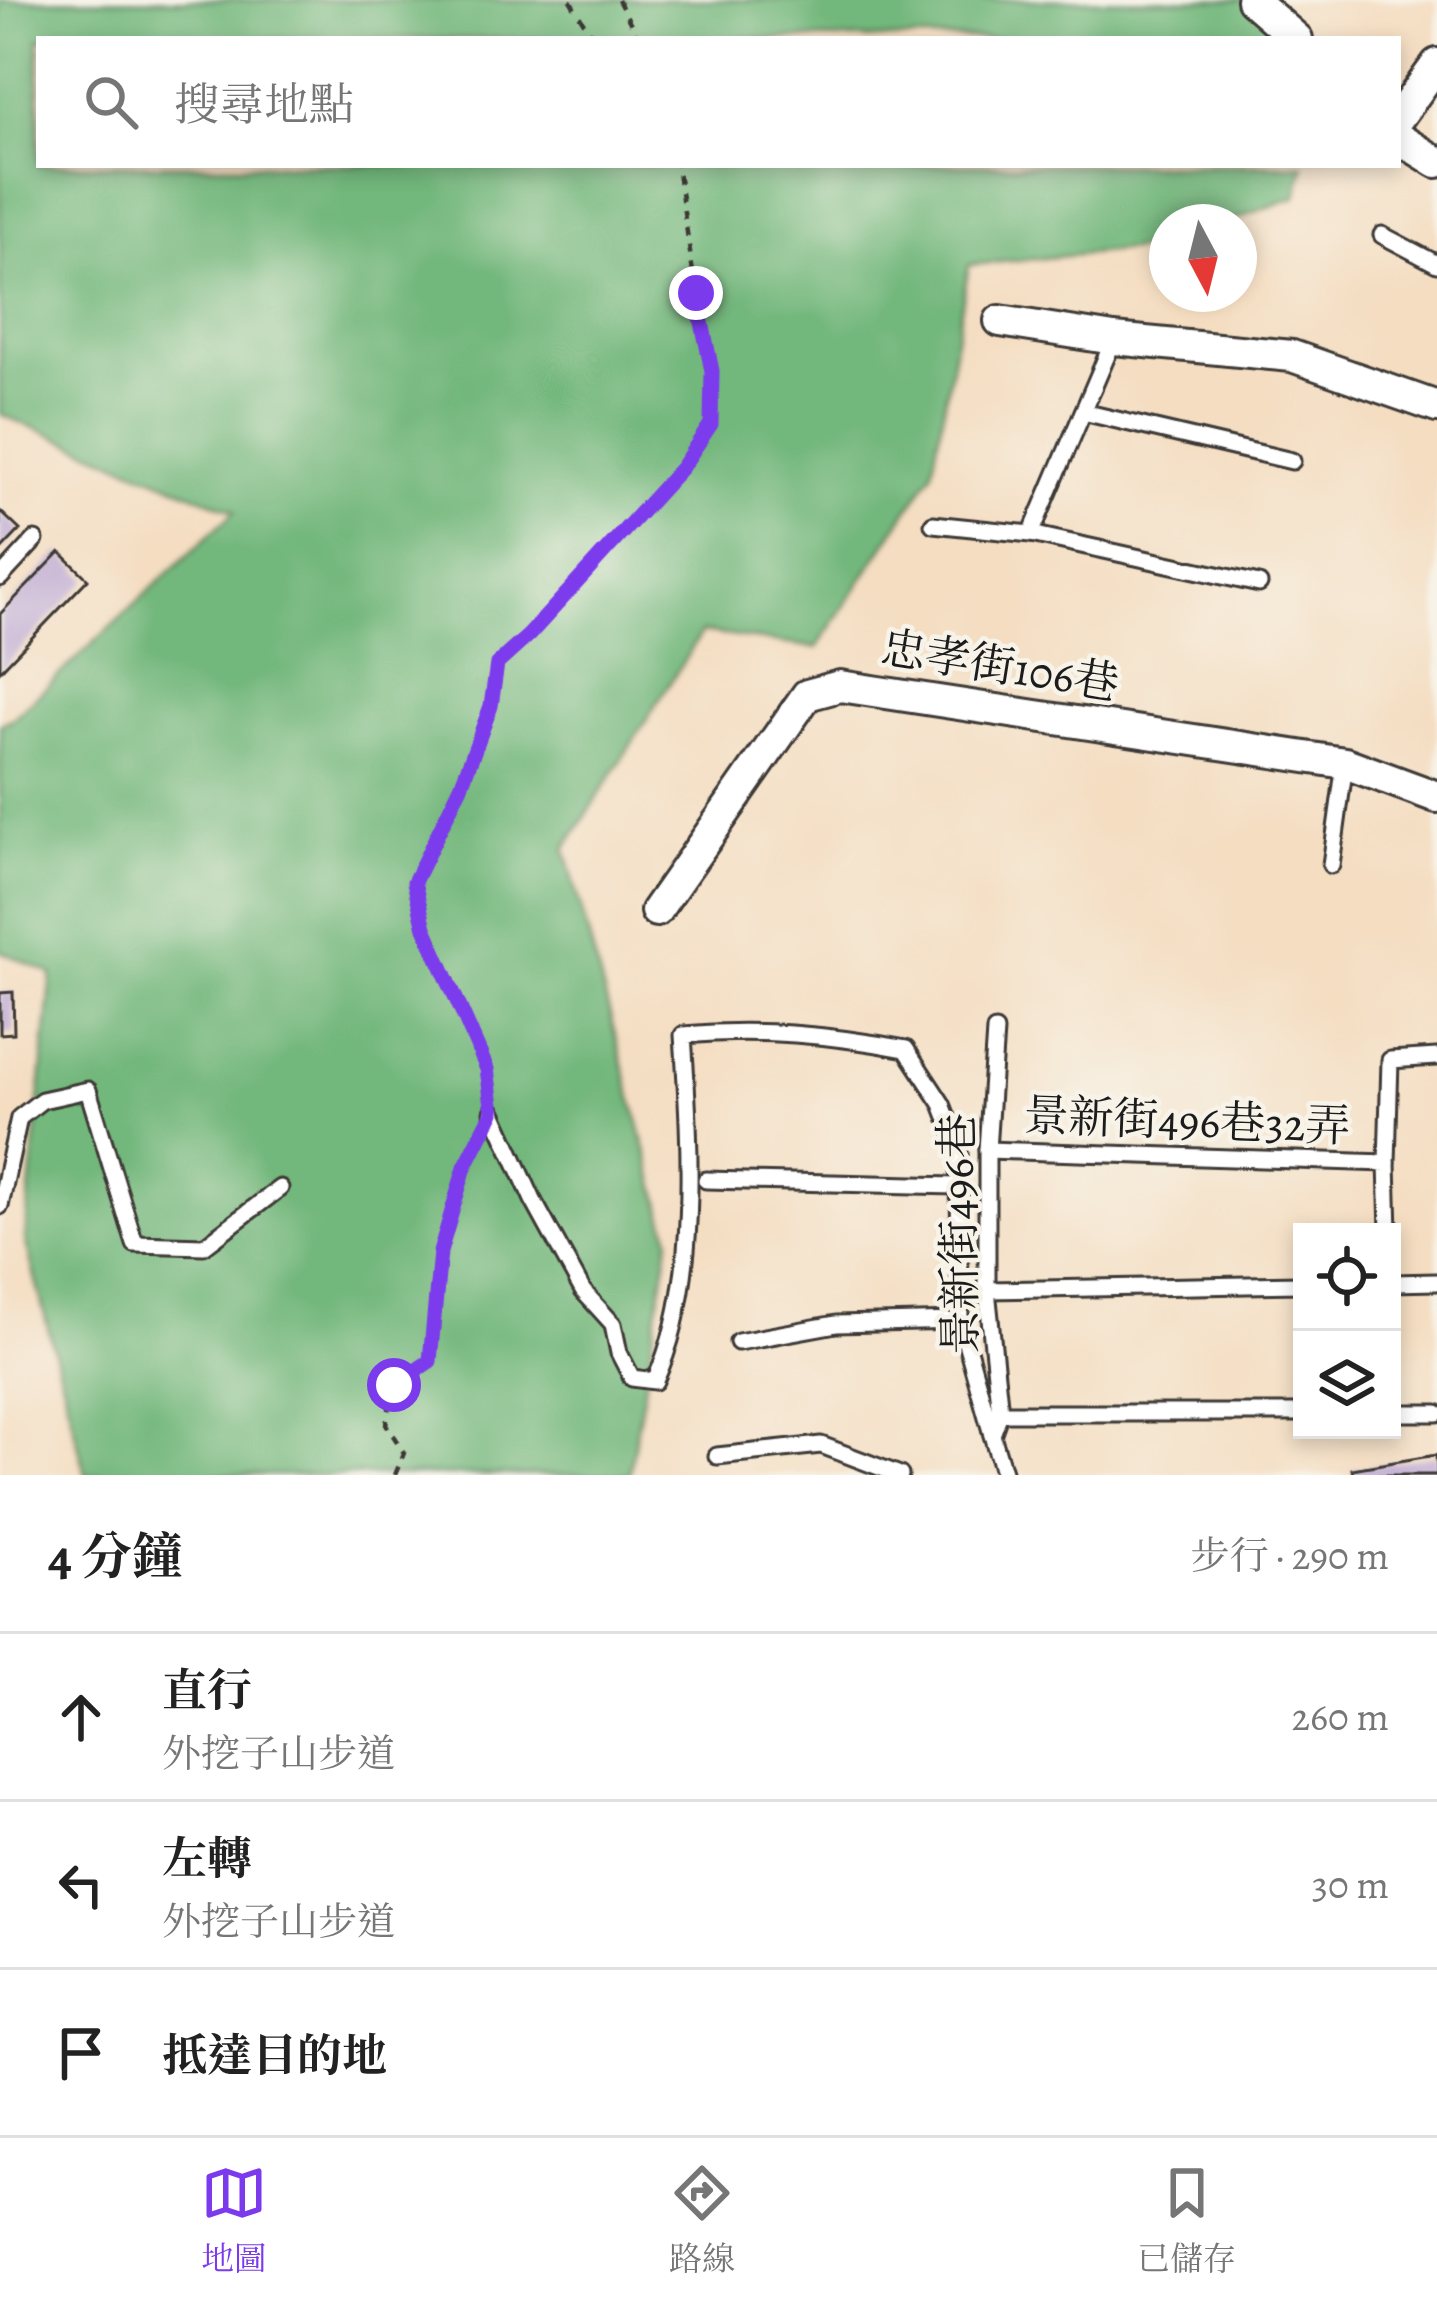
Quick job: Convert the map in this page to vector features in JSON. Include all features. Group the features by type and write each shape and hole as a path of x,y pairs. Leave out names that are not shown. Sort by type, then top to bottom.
{"street":[{"path":"1252,0 1294,36"},
{"path":"1401,114 1437,64"},
{"path":"1401,140 1437,162"},
{"path":"1000,321 1114,339 1292,356 1437,406"},
{"name":"忠孝街106巷","path":"656,911 807,694 840,686 1345,763 1437,797"}],"lane":[{"path":"1382,235 1437,264"},
{"path":"1030,534 1114,339"},
{"path":"1083,412 1292,461"},
{"path":"933,524 1030,534 1259,584"},
{"path":"0,578 35,540"},
{"path":"1331,865 1345,763"},
{"name":"景新街496巷","path":"493,1112 532,1199 583,1291 613,1324 632,1378 656,1381 672,1344 686,1256 690,1146 683,1035 748,1029 829,1034 906,1048 942,1104 958,1148 960,1321 1004,1475"},
{"name":"景新街496巷","path":"992,1435 1000,1413 987,1290 987,1150 994,1031"},
{"path":"1388,1163 1390,1060 1437,1057"},
{"path":"0,1206 19,1118 42,1100 88,1090 134,1244 204,1246 280,1188"},
{"name":"景新街496巷32弄","path":"987,1150 1388,1163 1389,1223"},
{"path":"706,1180 956,1186"},
{"path":"1401,1283 1437,1282"},
{"path":"987,1290 1293,1284"},
{"path":"738,1342 836,1324 960,1321"},
{"path":"1401,1412 1437,1412"},
{"path":"1000,1413 1293,1413"},
{"path":"717,1456 821,1444 900,1475"}],"path":[{"path":"570,0 592,36"},
{"path":"618,0 637,36"},
{"path":"395,1475 404,1453 386,1424 394,1385 430,1361 440,1252 465,1167 493,1112 487,1069 425,928 414,882 461,786 491,706 497,664 682,467 711,424 712,371 677,168"}],"green space":[{"path":"0,0 1249,0 1284,36 36,36 36,168 1303,168 1296,197 1257,211 1257,204 1149,204 1149,248 969,265 932,473 817,648 702,632 565,849 670,1238 629,1475 86,1475 25,1239 52,974 0,951 0,724 12,719 235,511 0,414"}],"building":[{"path":"0,511 20,530 0,551"},
{"path":"60,552 88,579 0,671 0,614"},
{"path":"13,992 14,1033 0,1034 0,993"},
{"path":"1436,1455 1437,1475 1353,1475 1352,1469"}],"route":[{"path":"394,1385 430,1361 440,1252 465,1167 493,1112 487,1069 425,928 414,882 461,786 491,706 497,664 682,467 711,424 712,371 696,293"}]}
